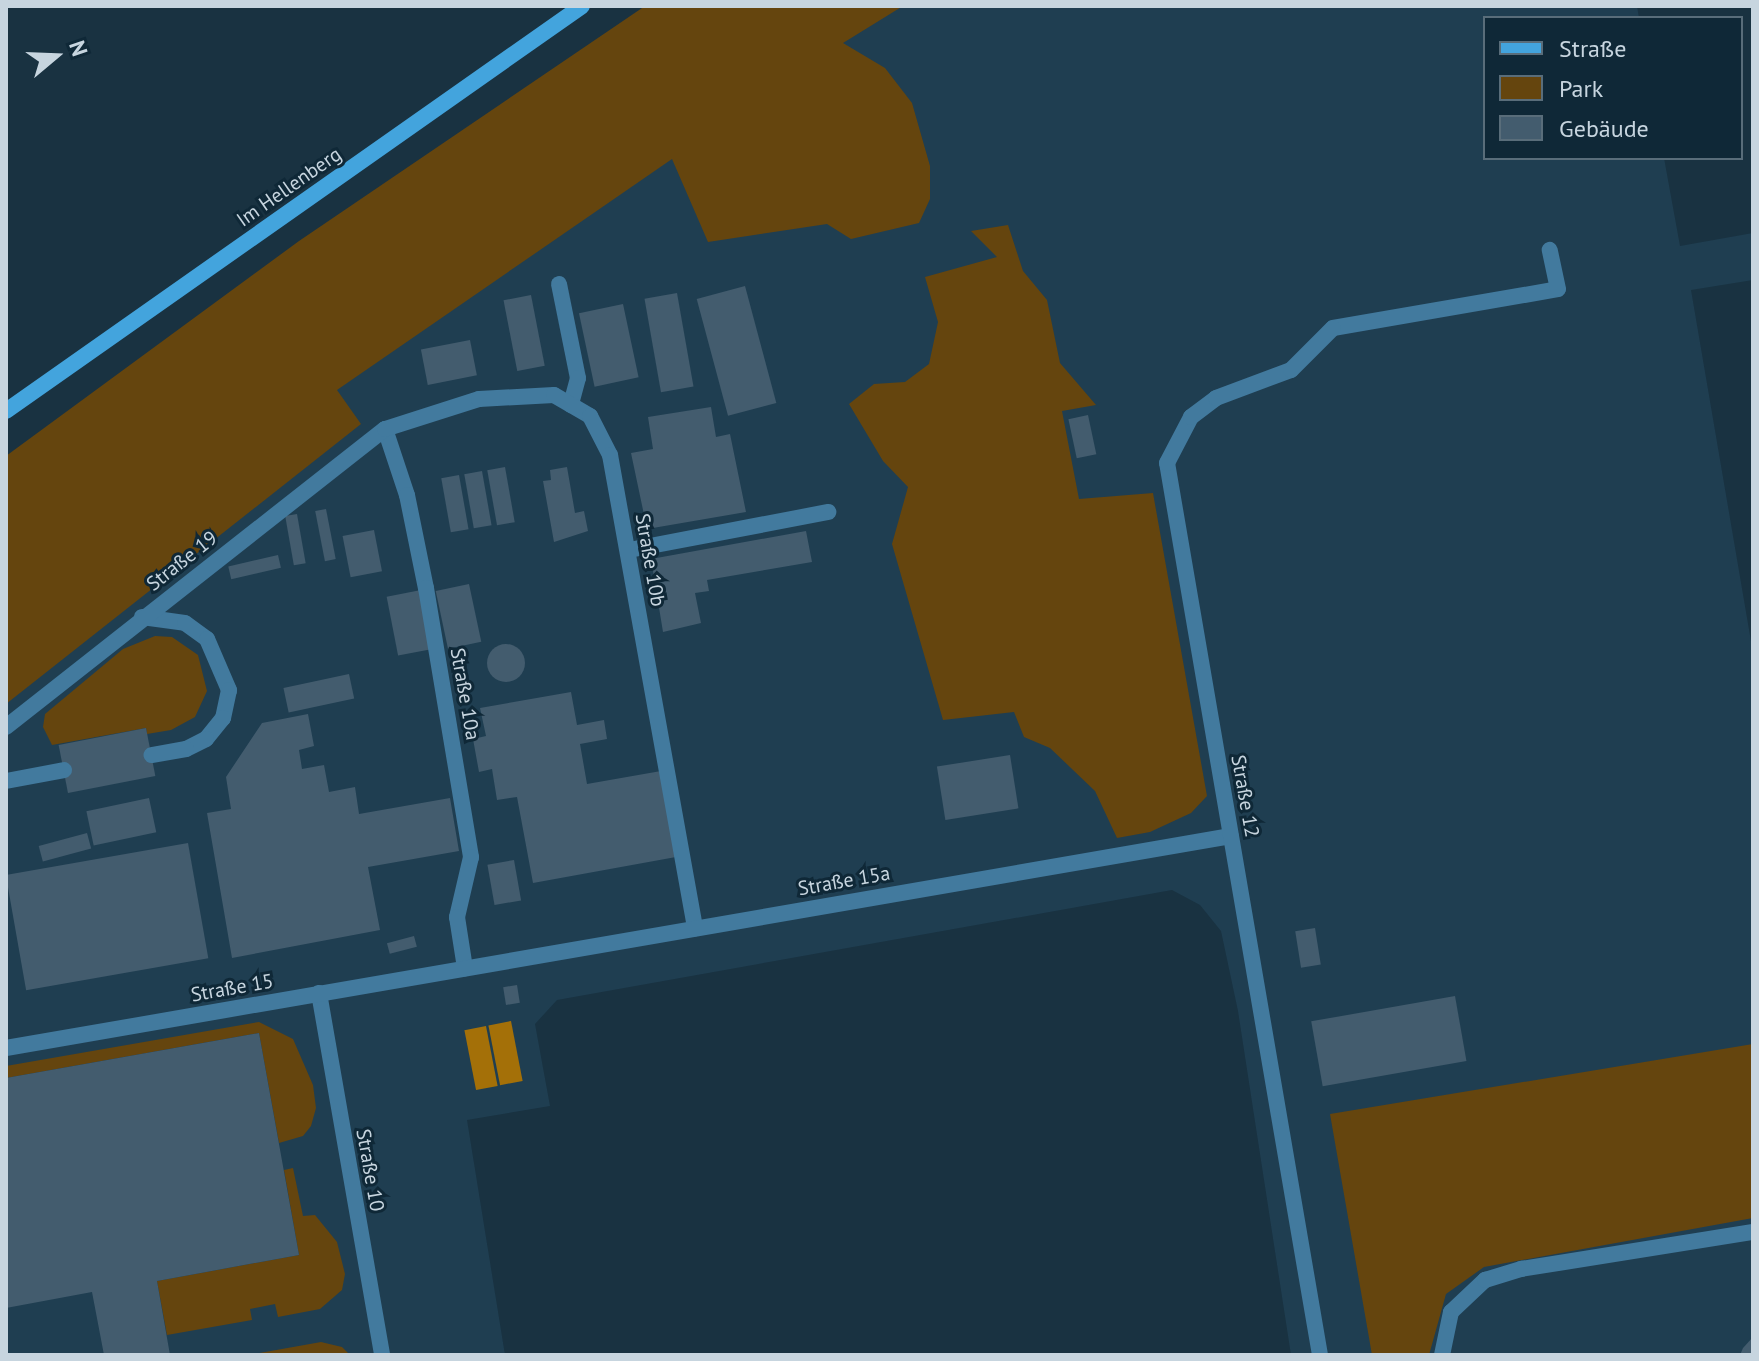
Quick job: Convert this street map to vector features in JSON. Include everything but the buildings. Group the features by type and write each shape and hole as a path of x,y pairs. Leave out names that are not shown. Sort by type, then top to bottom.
{"main road":[{"name":"Im Hellenberg","path":"6,411 582,6"}],"street":[{"name":"Straße 12","path":"1320,1355 1167,463 1191,417 1216,398 1291,370 1333,328 1558,289 1550,250"},
{"path":"385,429 479,399 554,395 571,405 578,378 559,284"},
{"name":"Straße 10b","path":"571,405 590,416 610,455 695,928"},
{"name":"Straße 19","path":"6,727 142,617 385,429"},
{"name":"Straße 10a","path":"385,429 407,495 426,588 471,857 457,917 465,968"},
{"path":"629,550 828,512"},
{"path":"142,617 185,623 207,639 229,690 223,718 206,739 186,749 152,755"},
{"path":"6,781 64,770"},
{"name":"Straße 15a","path":"465,968 1231,836"},
{"name":"Straße 15","path":"6,1048 465,968"},
{"name":"Straße 10","path":"319,993 382,1355"},
{"path":"1442,1355 1451,1312 1485,1280 1521,1269 1753,1232"}],"shaded area":[{"path":"897,6 1637,6 1639,16 1483,16 1483,160 1664,160 1680,246 1753,233 1753,280 1691,290 1753,653 1753,1355 1291,1355 1238,1011 1221,931 1200,905 1172,890 557,1000 535,1024 550,1106 467,1120 505,1355 6,1355 6,635 371,352"},
{"path":"511,1021 523,1081 500,1085 488,1025"},
{"path":"486,1026 498,1086 476,1090 464,1030"}],"green space":[{"path":"645,6 903,6 843,43 885,68 912,103 930,166 930,199 919,223 851,239 827,224 708,242 672,159 337,390 361,424 6,704 6,456 299,241"},
{"path":"1008,225 1023,271 1047,300 1060,363 1096,405 1062,411 1079,499 1153,493 1207,796 1191,813 1150,832 1117,838 1095,791 1050,748 1024,737 1014,712 943,720 892,544 908,487 883,461 849,404 874,384 905,382 929,364 938,322 925,277 997,257 971,231"},
{"path":"155,636 172,637 198,655 207,691 195,717 171,730 147,734 146,728 52,745 43,727 45,714 123,649"},
{"path":"259,1022 293,1039 313,1085 316,1108 311,1126 303,1136 279,1143 259,1033 6,1078 6,1066"},
{"path":"1753,1044 1753,1218 1484,1267 1446,1294 1429,1355 1372,1355 1330,1114"},
{"path":"293,1168 303,1216 315,1215 337,1242 345,1274 342,1290 320,1309 278,1317 275,1304 250,1309 252,1320 167,1335 157,1281 299,1255 284,1170"},
{"path":"321,1342 342,1347 350,1355 248,1355"}]}
